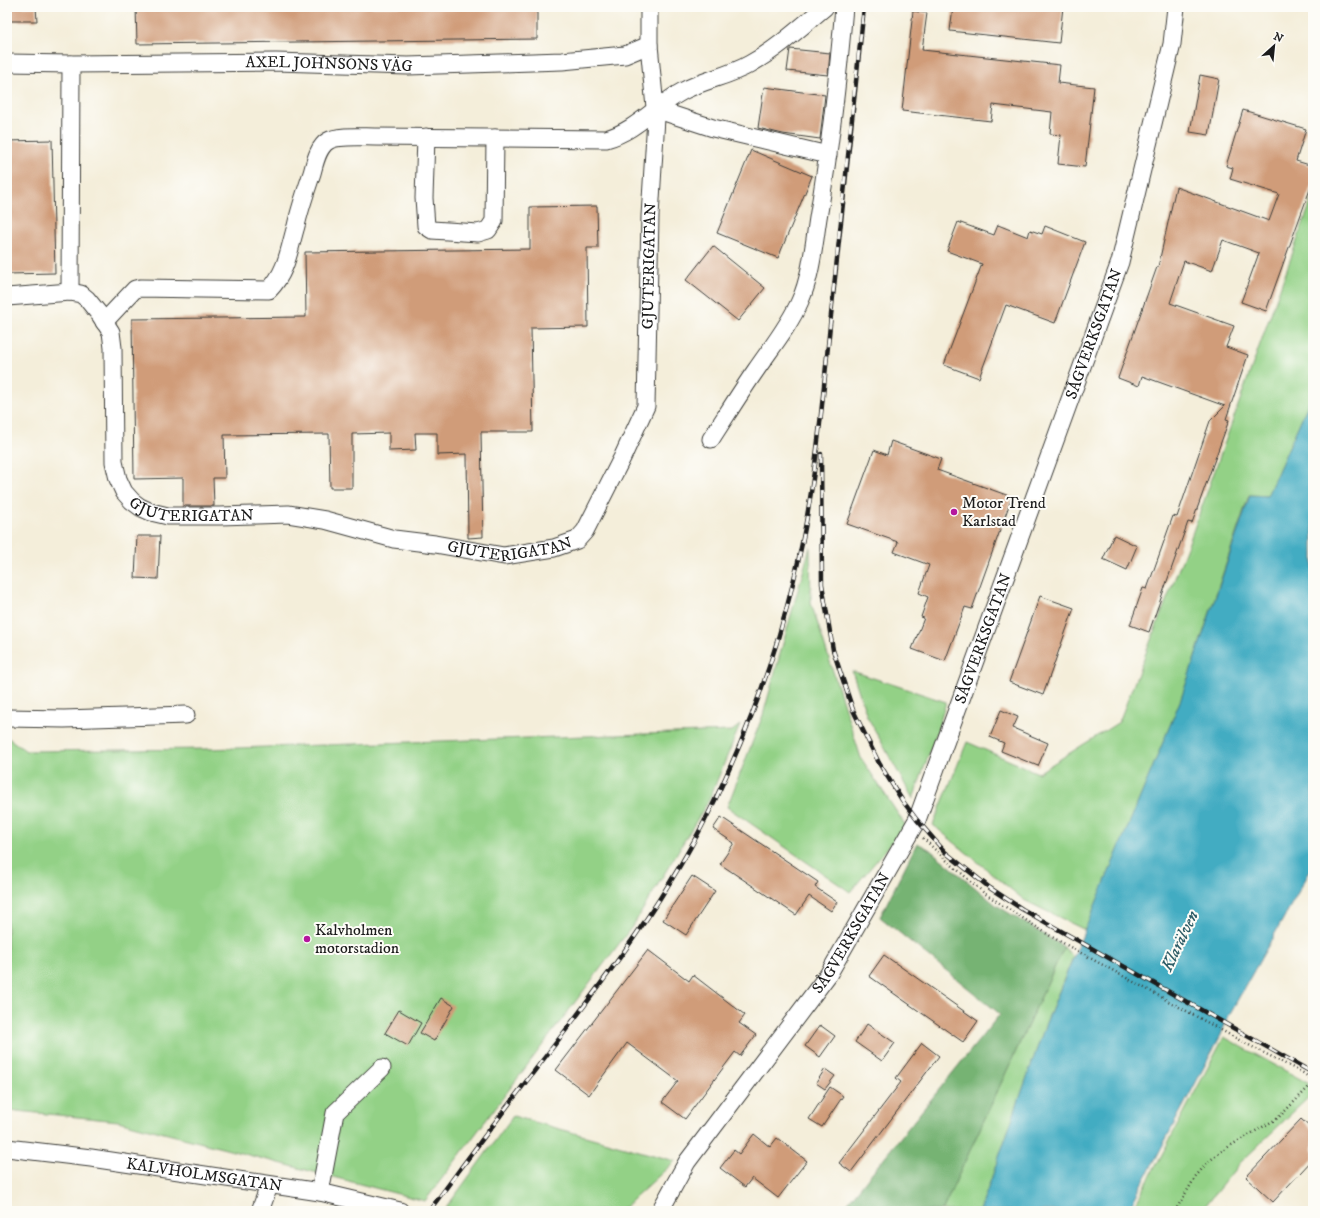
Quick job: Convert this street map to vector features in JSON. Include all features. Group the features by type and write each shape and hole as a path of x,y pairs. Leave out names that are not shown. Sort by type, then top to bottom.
{"street":[{"name":"GJUTERIGATAN","path":"70,292 81,294 87,299 110,332 113,348 114,462 118,479 124,492 140,507 151,512 168,516 288,514 325,520 394,539 435,544 504,556 554,548 577,540 585,531 622,458 646,406 650,224 656,118 649,45 649,7"},
{"path":"104,322 135,289 140,288 268,290 275,284 286,264 295,227 316,159 322,147 328,141 336,138 606,139 617,136 629,130 640,123 655,109 683,91 750,64 780,45 825,7"},
{"path":"711,439 787,326 800,301 813,246 828,155 838,75 844,7"},
{"name":"SÅGVERKSGATAN","path":"660,1211 687,1162 828,975 917,820 1120,262 1172,44 1176,7"},
{"name":"AXEL JOHNSONS VÄG","path":"7,63 71,64 276,62 408,66 562,61 625,55 649,45"},
{"path":"7,297 70,292 71,64"},
{"path":"655,109 713,128 828,155"},
{"path":"426,138 424,198 426,226 432,230 478,233 488,230 494,221 495,138"},
{"path":"7,718 186,715"},
{"path":"320,1192 335,1113 382,1068"},
{"name":"KALVHOLMSGATAN","path":"7,1148 91,1158 268,1186 320,1192 400,1211"},
{"path":"260,1211 268,1186"}],"path":[{"path":"913,828 945,859 984,893 1052,937 1241,1041 1303,1073 1313,1080"},
{"path":"1176,1211 1196,1176 1208,1162 1228,1147 1278,1118 1313,1083"}],"green space":[{"path":"1313,196 1313,393 1267,496 1249,495 1181,699 1085,930 1024,900 933,825 967,742 1038,773 1119,722 1191,537"},
{"path":"810,547 811,603 861,758 906,826 850,892 727,807 763,715"},
{"path":"852,671 946,702 913,799 867,716"},
{"name":"Kalvholmen motorstadion","path":"740,725 709,800 634,924 425,1201 118,1121 7,1110 7,737 26,751 207,749 732,731"},
{"path":"917,843 929,849 996,905 1064,947 942,1211 841,1211 1000,1014 880,917"},
{"path":"1064,947 1073,957 1046,1023 980,1211 942,1211"},
{"path":"1224,1037 1313,1086 1313,1093 1240,1163 1201,1211 1132,1211"},
{"path":"513,1116 675,1161 625,1207 612,1211 461,1211 446,1208"}],"water":[{"name":"Klarälven","path":"1313,393 1313,866 1228,1017 1221,1035 1128,1211 980,1211 1046,1023 1181,699 1250,495 1267,496"}],"building":[{"path":"7,7 36,7 37,21 7,21"},
{"path":"136,7 537,7 537,39 137,44"},
{"path":"953,7 1063,7 1059,43 950,31"},
{"path":"913,11 927,13 922,50 1060,65 1058,83 1094,87 1085,167 1058,164 1061,135 1050,134 1052,112 993,105 991,121 902,111"},
{"path":"790,49 830,53 828,75 787,71"},
{"path":"1200,75 1219,79 1209,135 1190,132"},
{"path":"764,87 825,95 820,139 783,134 758,128"},
{"path":"1243,110 1306,129 1296,161 1313,166 1313,181 1266,311 1241,302 1259,253 1223,240 1212,271 1184,261 1170,303 1234,326 1226,347 1248,355 1226,419 1229,420 1192,523 1188,522 1149,632 1130,625 1143,588 1147,589 1173,516 1177,517 1210,421 1225,406 1142,376 1139,386 1118,378 1158,267 1176,187 1269,221 1279,194 1230,179 1233,168 1226,166"},
{"path":"52,140 55,273 7,274 7,141"},
{"path":"751,150 812,176 778,258 717,233"},
{"path":"597,206 598,248 587,248 588,327 531,328 533,432 481,432 483,537 468,538 467,454 437,455 437,433 415,433 416,450 389,451 389,433 352,434 352,488 330,488 329,434 224,435 225,478 213,478 214,506 183,506 183,478 134,479 132,319 306,317 305,252 530,249 530,207"},
{"path":"958,222 994,235 998,225 1028,237 1030,230 1042,234 1045,226 1085,242 1055,323 1006,305 979,378 944,365 982,264 947,251"},
{"path":"713,246 765,288 738,321 686,280"},
{"path":"891,441 941,459 937,470 1012,497 972,609 965,607 945,661 912,649 924,618 921,617 928,597 919,593 929,565 894,552 898,542 847,524 874,450 887,455"},
{"path":"1114,535 1137,546 1127,570 1103,559"},
{"path":"137,536 160,536 158,579 135,578"},
{"path":"1040,596 1074,608 1043,695 1009,682"},
{"path":"1001,710 1018,717 1013,728 1048,743 1038,766 1001,751 1004,743 990,737"},
{"path":"721,817 818,882 815,887 837,902 831,911 809,896 796,915 720,864 734,843 713,829"},
{"path":"692,876 715,891 686,935 663,920"},
{"path":"648,950 689,981 693,975 745,1015 739,1023 756,1035 740,1056 735,1052 685,1119 662,1102 678,1081 627,1043 589,1095 556,1070"},
{"path":"884,955 978,1021 963,1042 869,976"},
{"path":"441,998 454,1006 434,1041 420,1033"},
{"path":"399,1010 421,1023 408,1046 385,1033"},
{"path":"867,1024 895,1043 882,1061 855,1042"},
{"path":"820,1025 835,1036 820,1057 805,1046"},
{"path":"922,1043 939,1056 851,1172 839,1163 901,1082 896,1078"},
{"path":"825,1069 835,1076 825,1089 816,1083"},
{"path":"830,1087 843,1096 822,1127 809,1119"},
{"path":"1301,1119 1313,1130 1313,1159 1273,1202 1246,1177"},
{"path":"754,1134 770,1147 777,1138 807,1161 778,1198 752,1178 745,1187 720,1168 734,1150 739,1154"}],"railway":[{"path":"429,1211 616,963 669,884 693,843 715,800 739,748 760,694 778,639 793,583 801,550 812,484 821,416 864,7"},
{"path":"821,454 822,584 833,650 853,710 879,763 902,800 917,820 945,852 990,888 1022,909 1313,1073"}],"place":[{"name":"Motor Trend Karlstad","path":"954,512"},
{"name":"Kalvholmen motorstadion","path":"307,939"}]}
